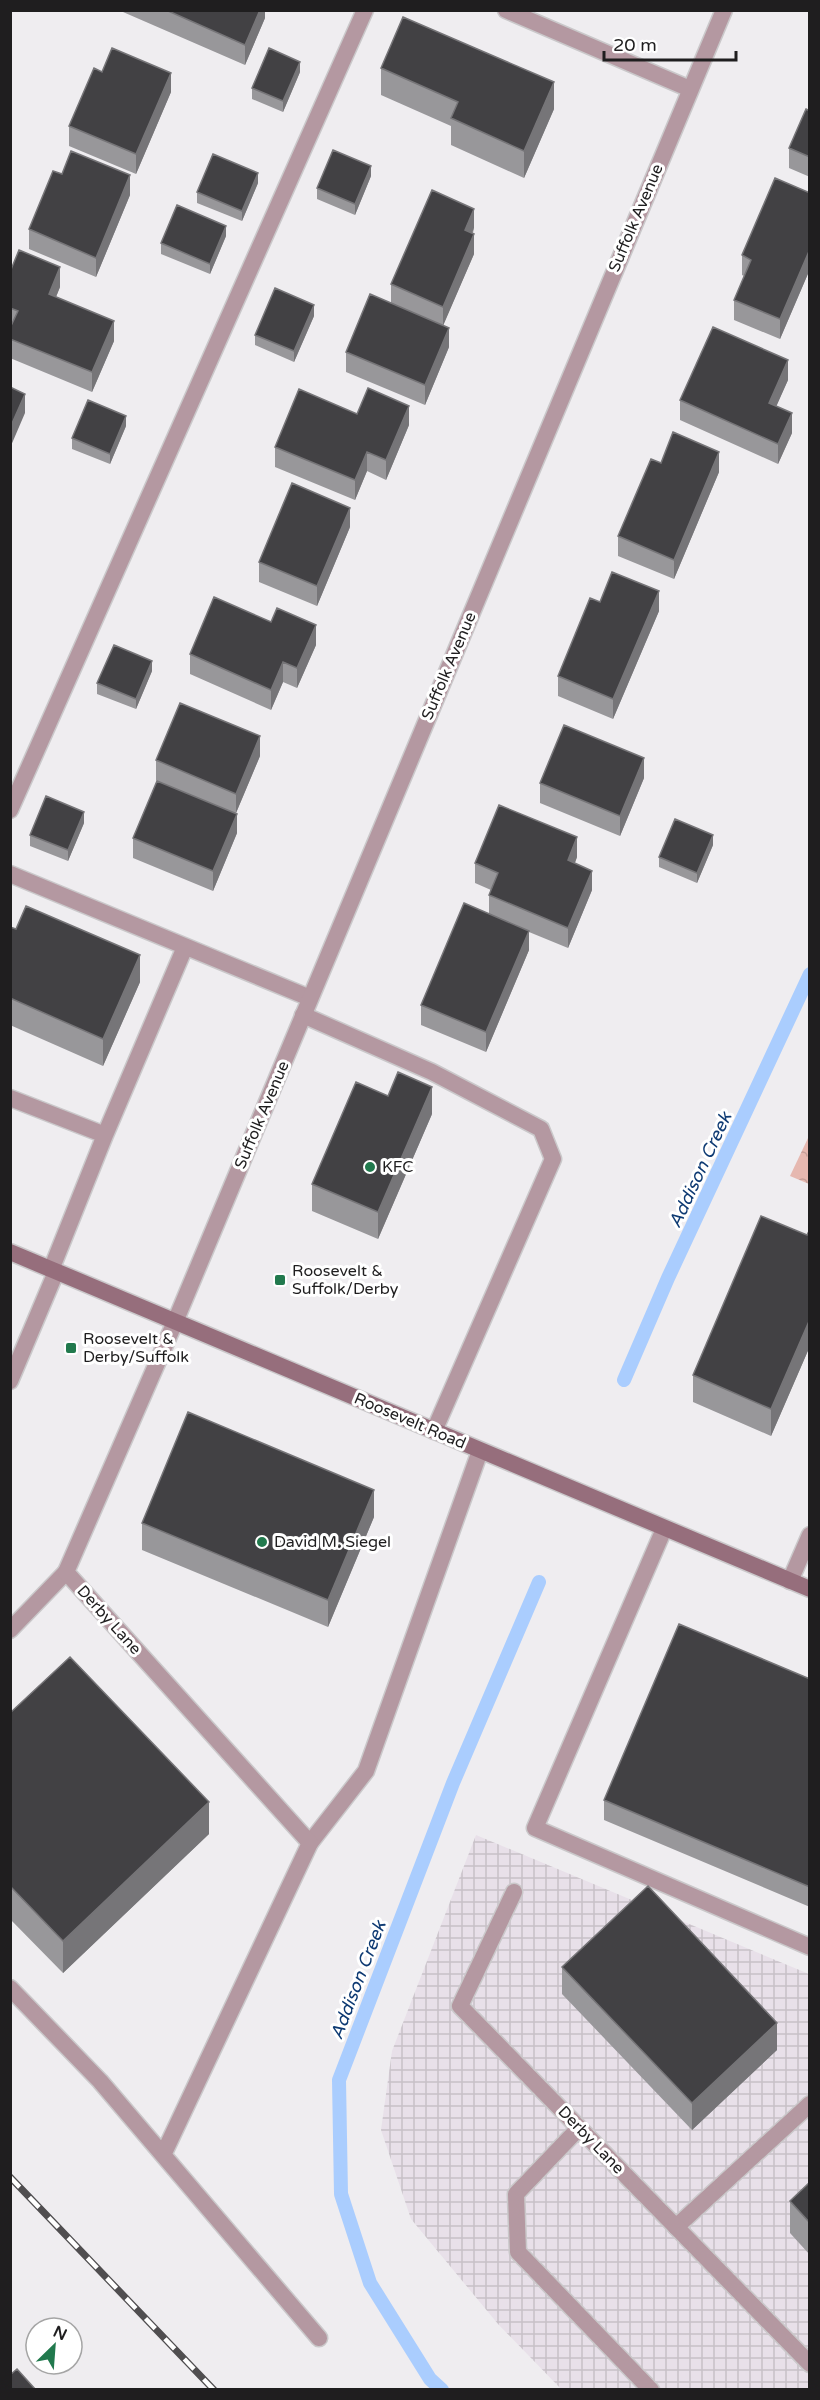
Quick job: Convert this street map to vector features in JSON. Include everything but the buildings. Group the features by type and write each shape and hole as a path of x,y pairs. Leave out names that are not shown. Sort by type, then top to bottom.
{"main road":[{"name":"Roosevelt Road","path":"10,1252 810,1589"}],"street":[{"path":"10,810 365,10"},
{"path":"506,10 690,89"},
{"name":"Suffolk Avenue","path":"175,1322 724,10"},
{"path":"10,874 310,998"},
{"path":"10,1381 105,1135 185,946"},
{"path":"303,1015 432,1072 541,1129 553,1159 434,1431"},
{"path":"10,1098 105,1135"},
{"name":"Derby Lane","path":"175,1322 66,1572 310,1843"},
{"path":"163,2155 310,1843 366,1771 480,1451"},
{"path":"664,1529 535,1828 810,1947"},
{"path":"790,1581 810,1535"},
{"path":"10,1630 66,1572"},
{"name":"Derby Lane","path":"514,1892 460,2006 810,2364"},
{"path":"10,1988 100,2081 319,2338"},
{"path":"676,2227 810,2104"},
{"path":"579,2128 516,2194 518,2252 651,2390"}],"shaded area":[{"path":"476,1835 809,1974 809,2389 561,2389 498,2324 411,2219 381,2130 392,2051"}],"green space":[{"path":"809,1136 809,1184 790,1176"}],"waterway":[{"name":"Addison Creek","path":"624,1380 668,1278 810,974"},
{"name":"Addison Creek","path":"442,2390 430,2379 370,2283 341,2194 339,2080 453,1783 539,1582"}],"railway":[{"path":"10,2177 214,2390"}],"place":[{"name":"KFC","path":"370,1167"},
{"name":"Roosevelt & Suffolk/Derby","path":"280,1280"},
{"name":"Roosevelt & Derby/Suffolk","path":"71,1348"},
{"name":"David M. Siegel","path":"262,1542"}]}
